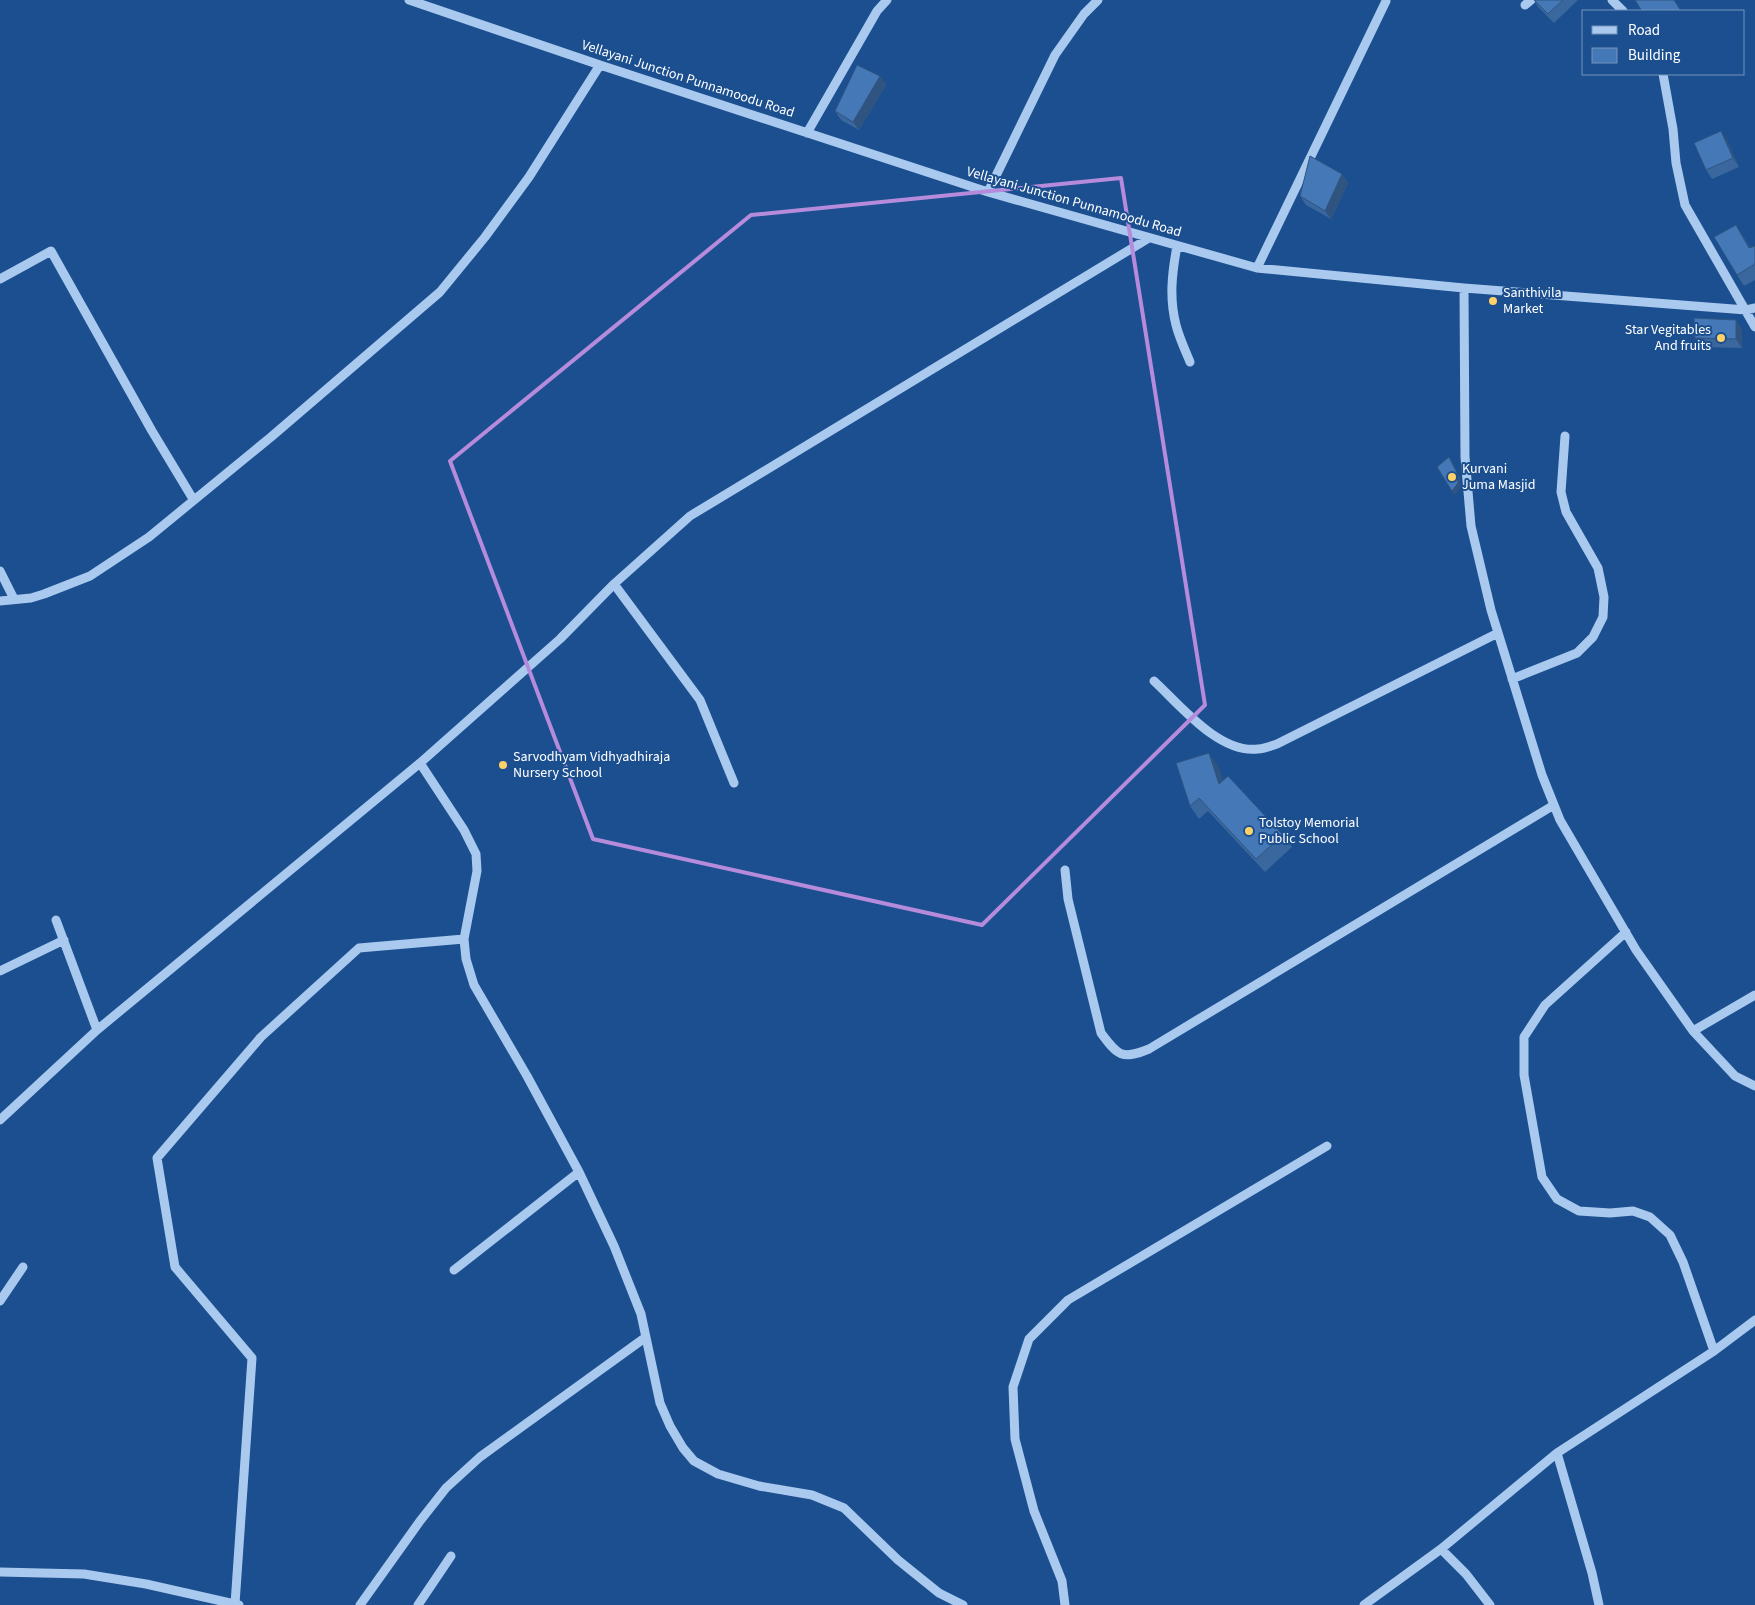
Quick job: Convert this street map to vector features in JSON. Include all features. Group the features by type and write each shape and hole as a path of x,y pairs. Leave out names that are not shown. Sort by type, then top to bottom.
{"street":[{"name":"Vellayani Junction Punnamoodu Road","path":"409,0 600,65 988,192 1257,268 1464,288 1751,309"},
{"path":"807,133 877,11 887,0"},
{"path":"988,192 1056,56 1084,14 1098,0"},
{"path":"1612,0 1623,10"},
{"path":"1257,268 1386,1"},
{"path":"0,601 44,594 90,576 149,537 271,437 440,292 485,237 529,177 600,65"},
{"path":"1663,75 1673,129 1676,163 1685,205 1751,309 1755,327"},
{"path":"0,1120 97,1030 420,763 560,639 614,584 690,516 1149,238"},
{"path":"1177,246 1172,276 1172,303 1176,325 1190,362"},
{"path":"0,279 51,251 152,431 193,499"},
{"path":"1464,288 1465,457 1471,526 1498,633 1542,775 1560,820 1636,950 1693,1031 1734,1076 1755,1086"},
{"path":"1512,679 1577,653 1593,637 1603,617 1604,597 1598,568 1566,512 1561,492 1564,436"},
{"path":"0,571 14,599"},
{"path":"614,584 700,700 734,783"},
{"path":"1154,680 1206,730 1223,742 1258,750 1277,744 1498,633"},
{"path":"420,763 464,830 476,854 477,871 464,939 466,958 474,985 527,1076 579,1172 614,1246 641,1314 660,1403 670,1426 683,1448 694,1461 718,1474 759,1486 812,1495 844,1508 898,1560 939,1593 963,1605"},
{"path":"1065,870 1068,899 1101,1033 1112,1048 1121,1054 1134,1055 1149,1049 1554,805"},
{"path":"56,920 97,1030"},
{"path":"1626,932 1545,1005 1524,1037 1524,1074 1540,1168 1542,1176 1556,1199 1579,1211 1610,1213 1633,1211 1650,1217 1670,1235 1683,1262 1714,1351"},
{"path":"0,1572 84,1574 146,1584 237,1604 252,1358 175,1266 157,1158 261,1037 359,948 464,939"},
{"path":"0,971 64,940"},
{"path":"1693,1031 1755,995"},
{"path":"1065,1605 1062,1581 1034,1511 1015,1439 1013,1387 1029,1339 1068,1300 1328,1146"},
{"path":"454,1270 579,1172"},
{"path":"0,1301 23,1267"},
{"path":"1364,1605 1441,1549 1556,1453 1714,1351 1755,1320"},
{"path":"360,1605 384,1569 446,1488 473,1463 646,1337"},
{"path":"1556,1453 1592,1572 1599,1605"},
{"path":"1441,1549 1466,1574 1490,1605"},
{"path":"418,1605 451,1556"}],"highlighted area":[{"path":"1121,178 1205,705 982,925 593,839 450,461 751,215"}],"building":[{"path":"1534,0 1563,0 1548,14"},
{"path":"1635,0 1674,0 1680,10 1641,10"},
{"path":"857,65 880,76 853,122 835,111"},
{"path":"1721,131 1733,158 1706,170 1694,143"},
{"path":"1310,156 1342,174 1325,211 1300,196"},
{"path":"1736,225 1749,248 1755,246 1755,264 1737,275 1714,237"},
{"path":"1694,318 1736,320 1736,339 1695,338"},
{"name":"Kurvani Juma Masjid","path":"1449,457 1457,473 1458,483 1452,491 1437,467"},
{"path":"1209,753 1219,784 1228,776 1283,835 1256,859 1199,798 1190,806 1176,763"}],"place":[{"name":"Santhivila Market","path":"1493,301"},
{"name":"Star Vegitables And fruits","path":"1721,338"},
{"name":"Kurvani Juma Masjid","path":"1452,477"},
{"name":"Sarvodhyam Vidhyadhiraja Nursery School","path":"503,765"},
{"name":"Tolstoy Memorial Public School","path":"1249,831"}]}
